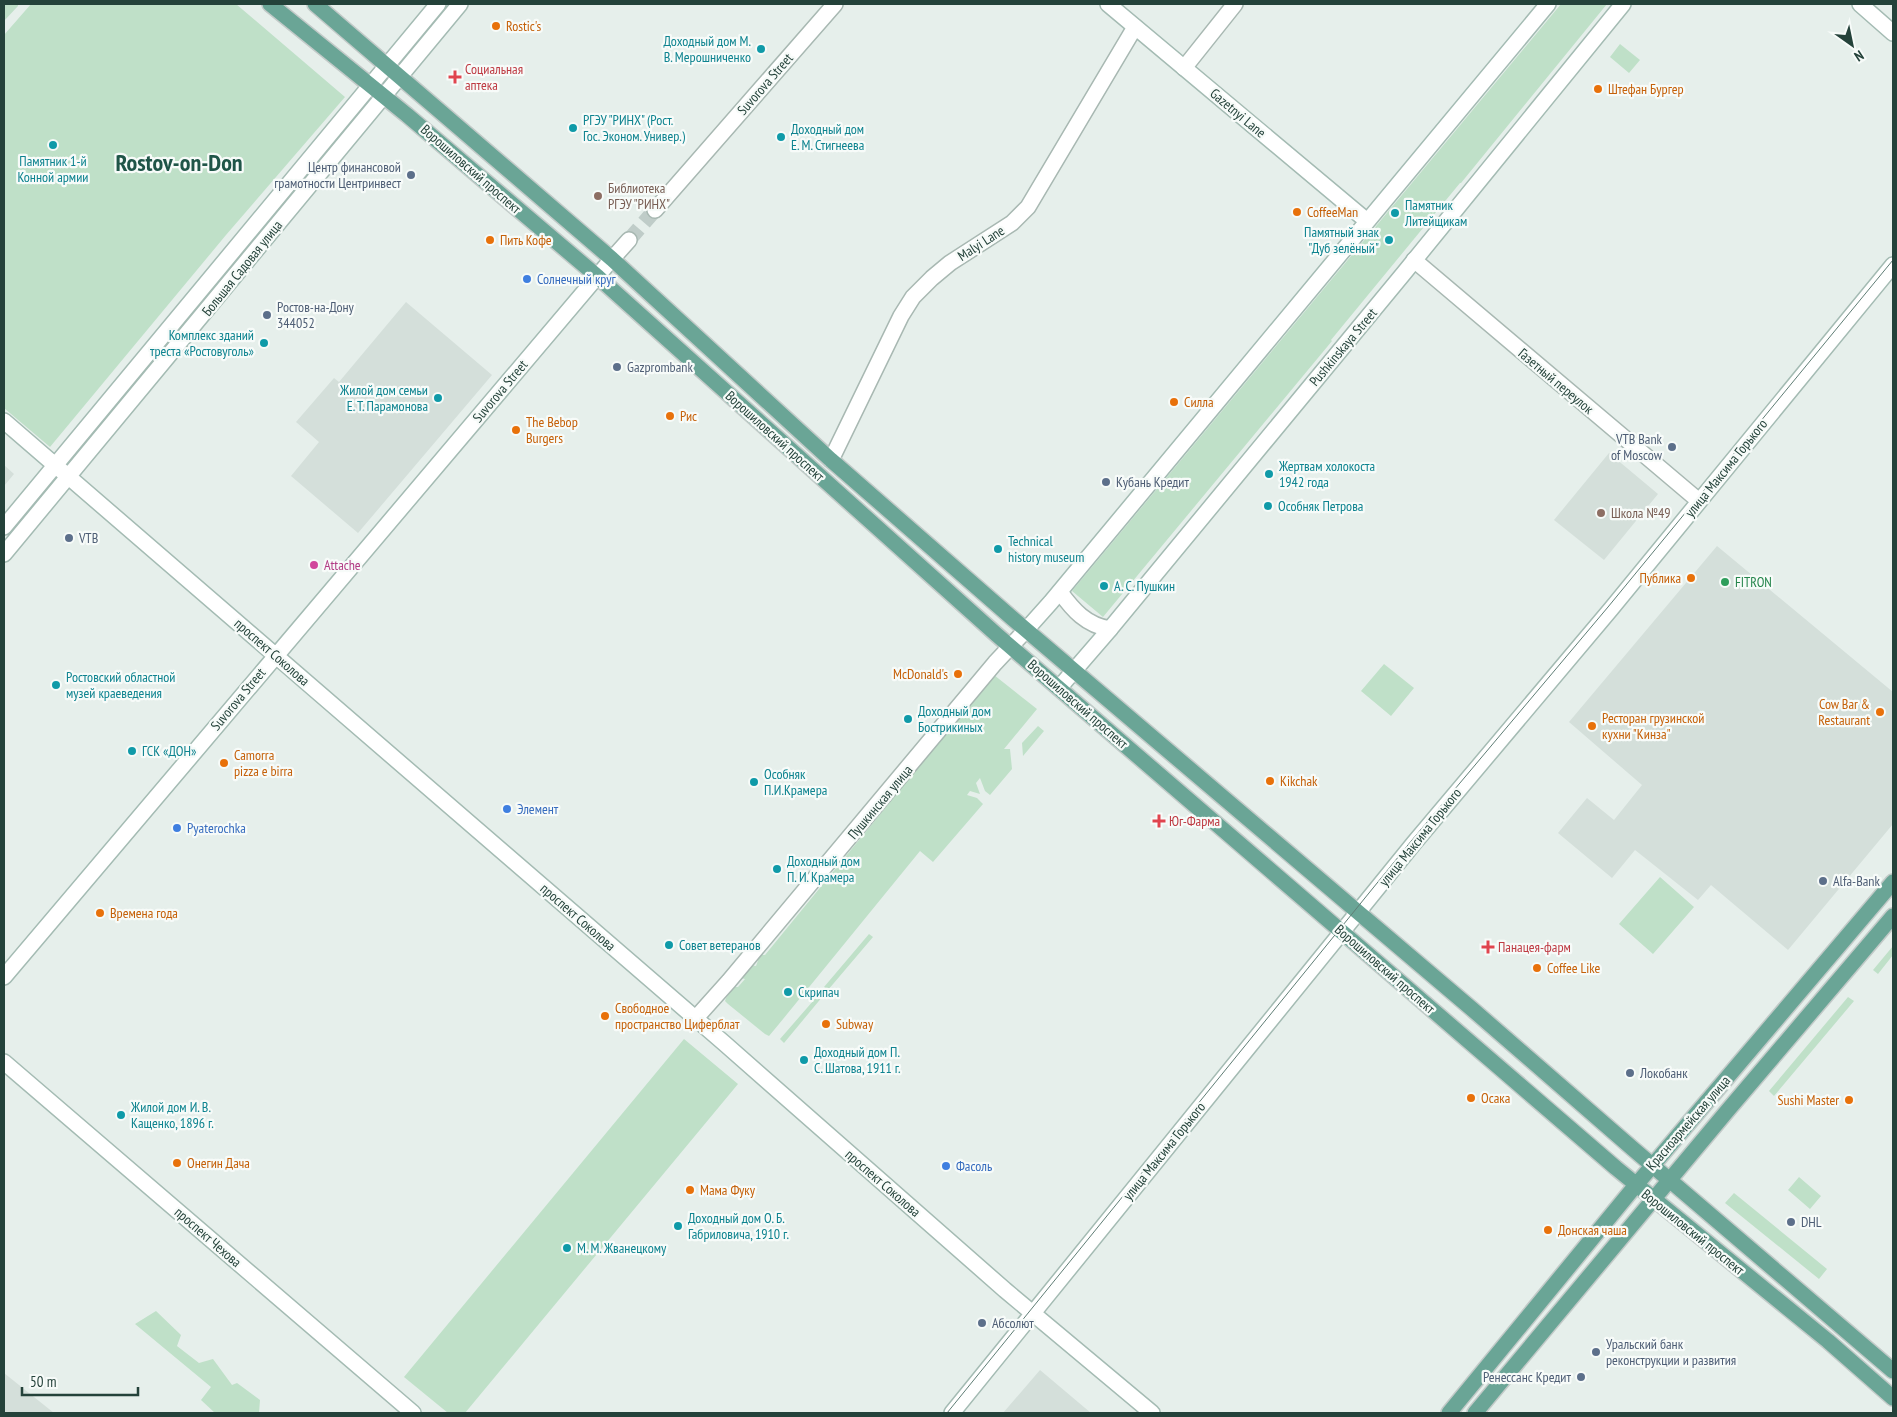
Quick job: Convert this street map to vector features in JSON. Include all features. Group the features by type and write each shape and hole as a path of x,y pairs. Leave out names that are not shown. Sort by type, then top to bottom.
{"main road":[{"name":"Ворошиловский проспект","path":"270,4 407,115 598,277 1059,688 1636,1184 1820,1334 1893,1398"},
{"name":"Ворошиловский проспект","path":"315,4 612,258 831,460 1074,672 1358,912 1893,1371"},
{"name":"Красноармейская улица","path":"1448,1413 1636,1184 1893,882"},
{"name":"Красноармейская улица","path":"1475,1413 1893,916"}],"street":[{"name":"Большая Садовая улица","path":"4,527 438,4"},
{"name":"Большая Садовая улица","path":"4,554 460,4"},
{"name":"Suvorova Street","path":"655,210 835,4"},
{"name":"Gazetnyi Lane","path":"1108,4 1367,221"},
{"path":"1184,68 1235,4"},
{"path":"1026,630 1060,592 1548,4"},
{"name":"Pushkinskaya Street","path":"1059,688 1110,629 1623,4"},
{"path":"1860,4 1893,33"},
{"name":"Malyi Lane","path":"831,460 901,316 913,297 950,264 1021,216 1041,187 1135,27"},
{"name":"Suvorova Street","path":"4,977 629,240"},
{"name":"Газетный переулок","path":"1414,260 1699,501"},
{"name":"улица Максима Горького","path":"952,1413 1358,912 1893,265"},
{"name":"проспект Соколова","path":"4,421 1152,1413"},
{"path":"1060,592 1078,615 1098,627 1110,629"},
{"name":"Пушкинская улица","path":"695,1019 1026,630"},
{"name":"проспект Чехова","path":"4,1062 413,1413"}],"shaded area":[{"path":"406,302 492,375 358,533 291,476 319,442 296,422 334,378 339,382"},
{"name":"Школа №49","path":"1609,453 1658,494 1604,560 1554,520"},
{"path":"4,465 14,474 4,486"},
{"path":"1717,546 1893,692 1893,824 1788,950 1711,885 1698,900 1635,850 1612,878 1558,833 1587,798 1614,820 1642,785 1569,722"},
{"path":"1040,1370 1091,1413 1003,1413"},
{"path":"4,1373 54,1413 4,1413"}],"green space":[{"path":"4,4 18,4 18,6 4,21"},
{"path":"31,4 236,4 345,97 226,235 50,447 4,408 4,35"},
{"path":"1561,4 1607,4 1332,341 1103,617 1072,591"},
{"path":"1620,44 1640,60 1629,73 1610,57"},
{"path":"1384,664 1414,688 1391,716 1361,691"},
{"path":"994,675 1037,709 1004,749 1010,749 1012,769 990,795 985,791 980,778 976,783 980,794 970,791 967,795 977,798 983,804 933,862 920,851 769,1036 765,1034 728,1004 725,1001 726,998 734,987 738,987 745,979 741,978 750,965 756,966 760,955 765,955"},
{"path":"1038,726 1044,731 1023,756 1022,743"},
{"path":"1660,877 1694,907 1653,954 1619,924"},
{"path":"869,934 873,937 828,990 824,987"},
{"path":"1893,946 1893,955 1878,974 1873,970"},
{"path":"820,993 823,996 784,1043 780,1039"},
{"path":"1848,997 1854,1001 1774,1096 1769,1091"},
{"path":"684,1039 738,1084 465,1413 448,1413 404,1377"},
{"path":"1799,1177 1821,1196 1810,1209 1788,1190"},
{"path":"1734,1193 1827,1269 1819,1279 1725,1203"},
{"path":"156,1311 181,1335 177,1346 199,1363 213,1359 232,1385 237,1383 260,1400 259,1413 215,1413 201,1400 211,1387 135,1324"}],"tunnel":[{"path":"629,240 655,210"}],"tram line":[{"path":"947,1413 1412,840 1608,607 1893,260"}],"place":[{"name":"Rostic's","path":"496,26"},
{"name":"Доходный дом М. В. Мерошниченко","path":"761,49"},
{"name":"Социальная аптека","path":"455,77"},
{"name":"Штефан Бургер","path":"1598,89"},
{"name":"РГЭУ \"РИНХ\" (Рост. Гос. Эконом. Универ.)","path":"573,128"},
{"name":"Доходный дом Е. М. Стигнеева","path":"781,137"},
{"name":"Памятник 1-й Конной армии","path":"53,145"},
{"name":"Центр финансовой грамотности Центринвест","path":"411,175"},
{"name":"Библиотека РГЭУ \"РИНХ\"","path":"598,196"},
{"name":"CoffeeMan","path":"1297,212"},
{"name":"Памятник Литейщикам","path":"1395,213"},
{"name":"Пить Кофе","path":"490,240"},
{"name":"Памятный знак \"Дуб зелёный\"","path":"1389,240"},
{"name":"Солнечный круг","path":"527,279"},
{"name":"Ростов-на-Дону 344052","path":"267,315"},
{"name":"Комплекс зданий треста «Ростовуголь»","path":"264,343"},
{"name":"Gazprombank","path":"617,367"},
{"name":"Жилой дом семьи Е. Т. Парамонова","path":"438,398"},
{"name":"Силла","path":"1174,402"},
{"name":"Рис","path":"670,416"},
{"name":"The Bebop Burgers","path":"516,430"},
{"name":"VTB Bank of Moscow","path":"1672,447"},
{"name":"Жертвам холокоста 1942 года","path":"1269,474"},
{"name":"Кубань Кредит","path":"1106,482"},
{"name":"Особняк Петрова","path":"1268,506"},
{"name":"Школа №49","path":"1601,513"},
{"name":"VTB","path":"69,538"},
{"name":"Technical history museum","path":"998,549"},
{"name":"Attache","path":"314,565"},
{"name":"Публика","path":"1691,578"},
{"name":"FITRON","path":"1725,582"},
{"name":"А. С. Пушкин","path":"1104,586"},
{"name":"McDonald's","path":"958,674"},
{"name":"Ростовский областной музей краеведения","path":"56,685"},
{"name":"Cow Bar & Restaurant","path":"1880,712"},
{"name":"Доходный дом Бострикиных","path":"908,719"},
{"name":"Ресторан грузинской кухни \"Кинза\"","path":"1592,726"},
{"name":"ГСК «ДОН»","path":"132,751"},
{"name":"Camorra pizza e birra","path":"224,763"},
{"name":"Kikchak","path":"1270,781"},
{"name":"Особняк П.И.Крамера","path":"754,782"},
{"name":"Элемент","path":"507,809"},
{"name":"Юг-Фарма","path":"1159,821"},
{"name":"Pyaterochka","path":"177,828"},
{"name":"Доходный дом П. И. Крамера","path":"777,869"},
{"name":"Alfa-Bank","path":"1823,881"},
{"name":"Времена года","path":"100,913"},
{"name":"Совет ветеранов","path":"669,945"},
{"name":"Панацея-фарм","path":"1488,947"},
{"name":"Coffee Like","path":"1537,968"},
{"name":"Скрипач","path":"788,992"},
{"name":"Свободное пространство Циферблат","path":"605,1016"},
{"name":"Subway","path":"826,1024"},
{"name":"Доходный дом П. С. Шатова, 1911 г.","path":"804,1060"},
{"name":"Локобанк","path":"1630,1073"},
{"name":"Осака","path":"1471,1098"},
{"name":"Sushi Master","path":"1849,1100"},
{"name":"Жилой дом И. В. Кащенко, 1896 г.","path":"121,1115"},
{"name":"Онегин Дача","path":"177,1163"},
{"name":"Фасоль","path":"946,1166"},
{"name":"Мама Фуку","path":"690,1190"},
{"name":"DHL","path":"1791,1222"},
{"name":"Доходный дом О. Б. Габриловича, 1910 г.","path":"678,1226"},
{"name":"Донская чаша","path":"1548,1230"},
{"name":"М. М. Жванецкому","path":"567,1248"},
{"name":"Абсолют","path":"982,1323"},
{"name":"Уральский банк реконструкции и развития","path":"1596,1352"},
{"name":"Ренессанс Кредит","path":"1581,1377"}],"district":[{"name":"Rostov-on-Don","path":"179,162"}]}
